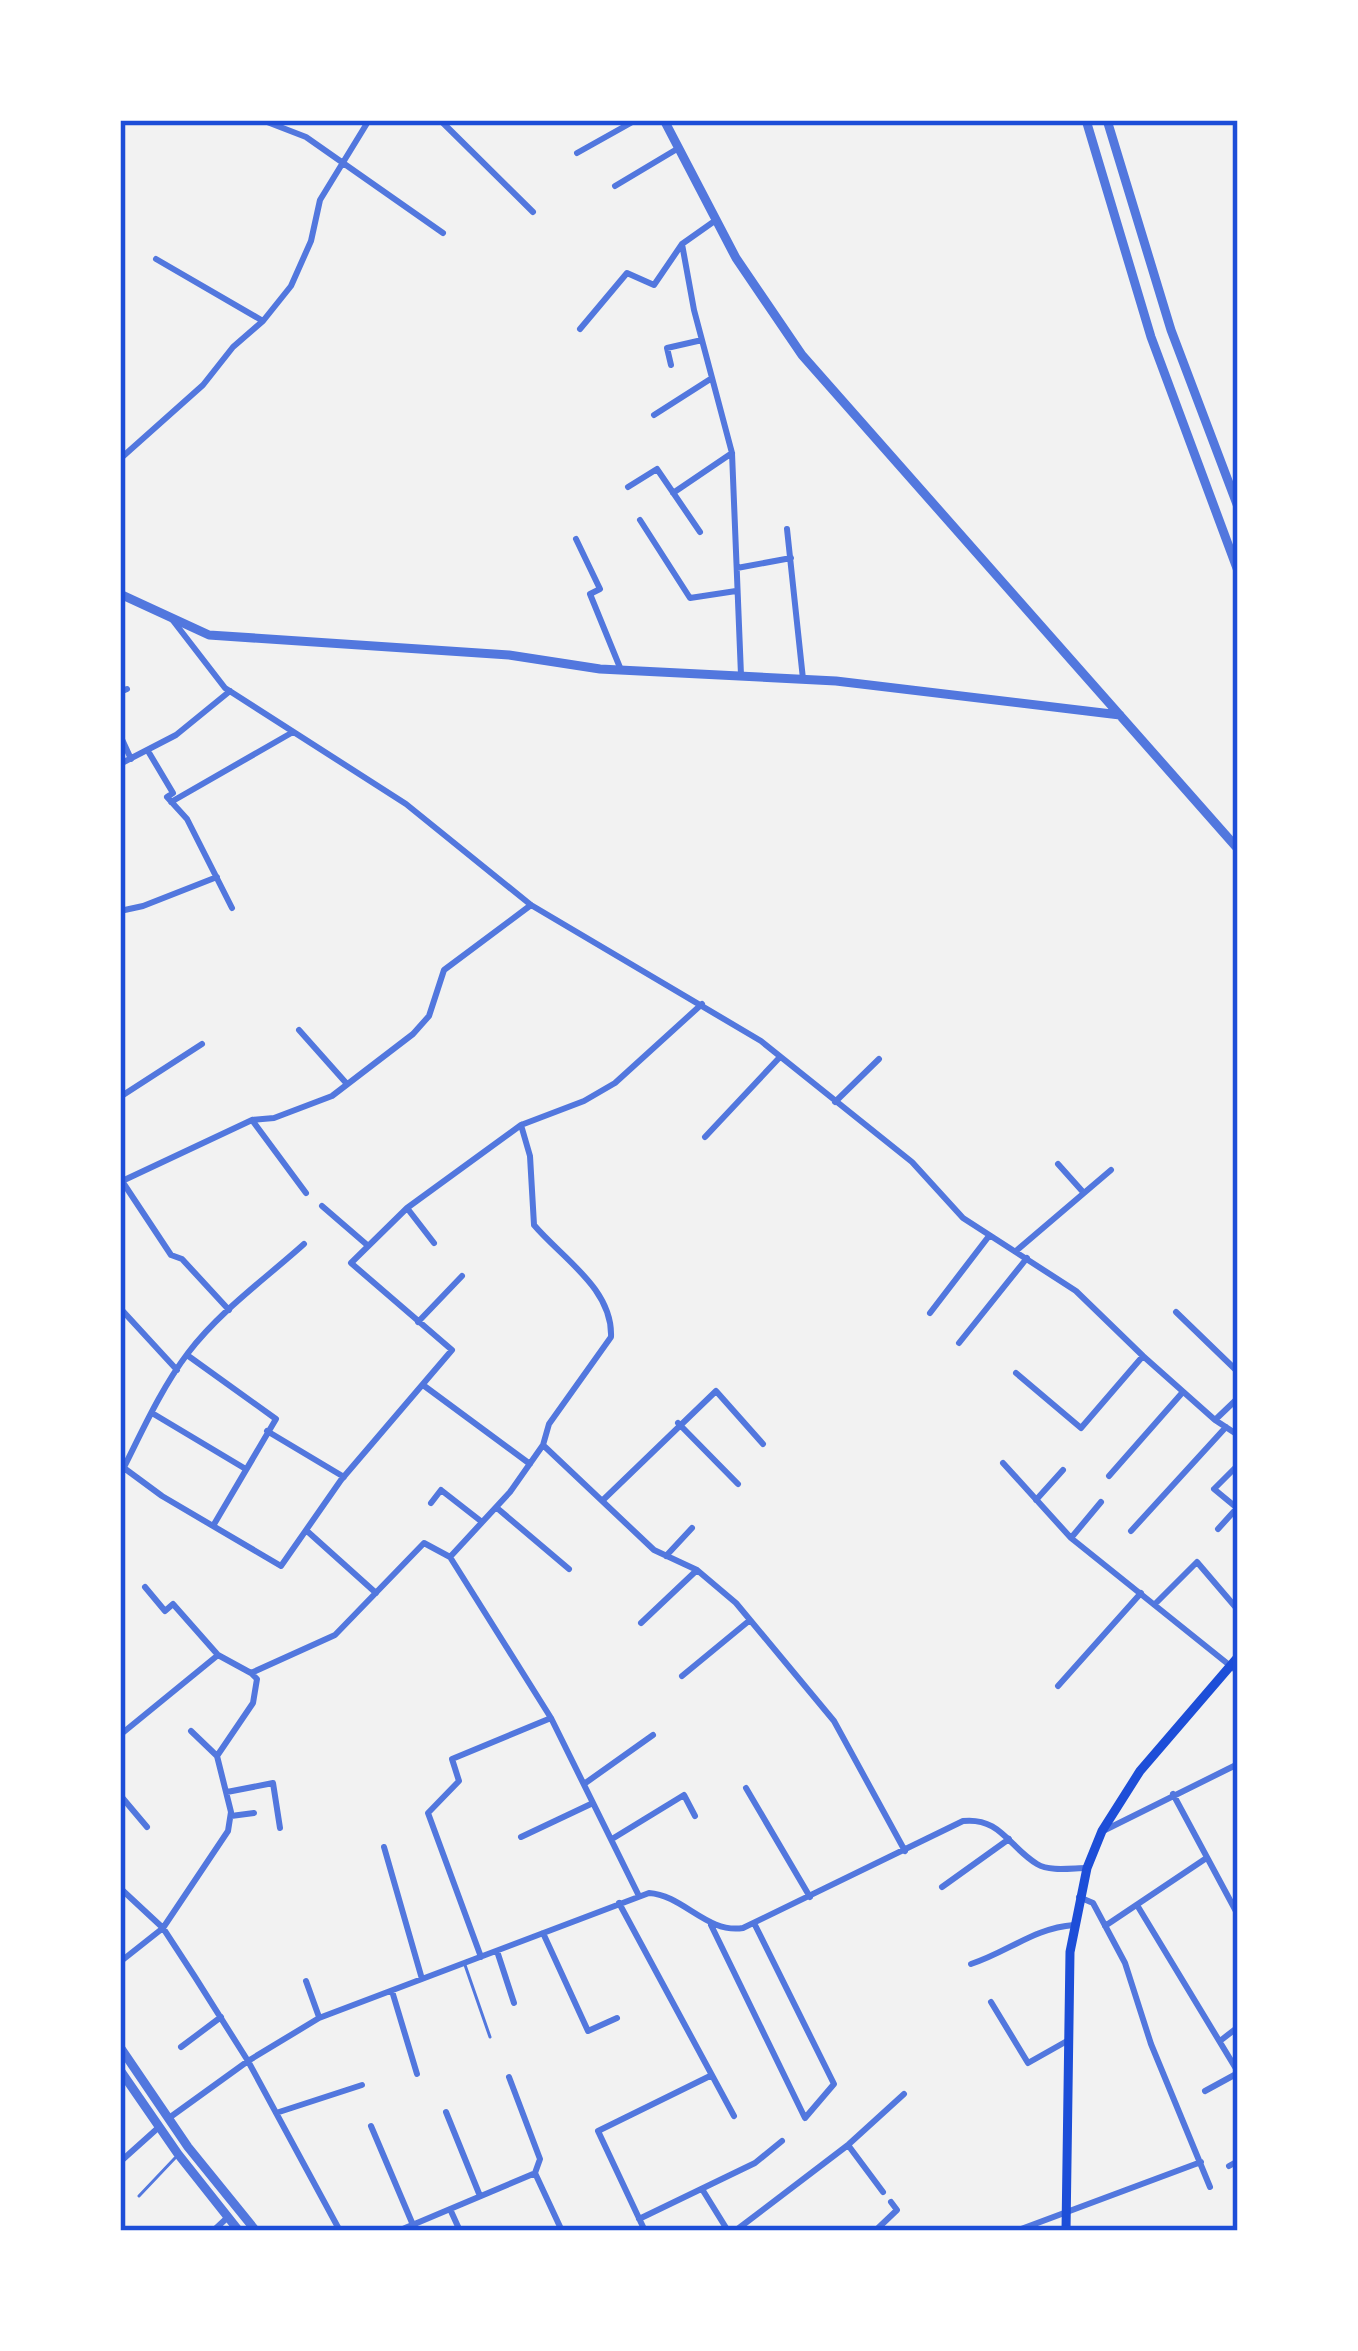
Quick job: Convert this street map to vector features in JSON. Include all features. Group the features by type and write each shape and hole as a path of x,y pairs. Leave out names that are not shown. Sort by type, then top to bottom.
{"main road":[{"path":"1066,2231 1069,2040 1078,1897 1102,1831 1139,1771 1234,1669 1238,1657"}],"street":[{"path":"262,120 306,137 443,233"},
{"path":"120,459 203,385 291,286 310,241 320,200 369,120"},
{"path":"440,120 533,212"},
{"path":"578,153 636,120"},
{"path":"664,120 736,258 802,356 1238,849"},
{"path":"1085,120 1151,337 1238,572"},
{"path":"1107,120 1164,308 1238,507"},
{"path":"615,186 677,149"},
{"path":"580,329 627,273 653,284 682,244 716,220"},
{"path":"682,244 732,453 741,675"},
{"path":"156,259 263,321"},
{"path":"671,365 667,349 702,340"},
{"path":"655,415 712,378"},
{"path":"674,493 732,453"},
{"path":"628,488 657,469 700,532"},
{"path":"640,520 690,598 736,591"},
{"path":"787,529 803,679"},
{"path":"576,539 600,589 590,594 621,670"},
{"path":"737,568 791,558"},
{"path":"120,594 209,635 509,655 621,670 803,679 1120,715"},
{"path":"167,614 230,691 406,804 530,905 702,1004 780,1057 912,1162 963,1218 1085,1298 1183,1392 1238,1435"},
{"path":"120,764 176,735 230,691"},
{"path":"171,802 292,732"},
{"path":"120,735 131,759"},
{"path":"148,751 173,793 166,797 187,819 232,908"},
{"path":"120,911 218,877"},
{"path":"229,1310 182,1259 171,1255 121,1181 252,1120 274,1118 332,1096 423,1025 444,970 530,905"},
{"path":"304,1244 229,1310 187,1355 122,1472 281,1565 344,1477 452,1350 351,1263 406,1208 521,1125 584,1101 615,1083 702,1004"},
{"path":"299,1030 347,1084"},
{"path":"120,1097 202,1044"},
{"path":"705,1137 780,1057"},
{"path":"836,1102 880,1059"},
{"path":"252,1120 306,1193"},
{"path":"450,1557 497,1508 530,1464 549,1424 611,1337 609,1316 582,1270 534,1226 530,1156 521,1125"},
{"path":"1058,1164 1083,1192"},
{"path":"1016,1251 1111,1170"},
{"path":"322,1206 366,1244"},
{"path":"406,1208 434,1243"},
{"path":"930,1313 989,1236"},
{"path":"959,1343 1027,1258"},
{"path":"418,1322 462,1276"},
{"path":"120,1308 177,1370"},
{"path":"1176,1312 1238,1372"},
{"path":"187,1355 276,1419 213,1526"},
{"path":"1016,1373 1081,1428 1143,1356"},
{"path":"423,1385 530,1464"},
{"path":"602,1501 678,1423 718,1390 763,1444"},
{"path":"1109,1475 1183,1392"},
{"path":"1215,1420 1238,1398"},
{"path":"152,1413 244,1468"},
{"path":"678,1423 738,1484"},
{"path":"1131,1531 1226,1426"},
{"path":"267,1431 344,1477"},
{"path":"543,1445 654,1550 697,1570 750,1620 834,1721 905,1851"},
{"path":"1003,1463 1071,1538 1234,1669"},
{"path":"1218,1529 1237,1508 1214,1489 1238,1465"},
{"path":"1036,1500 1064,1470"},
{"path":"431,1503 442,1490 483,1523"},
{"path":"1071,1538 1101,1502"},
{"path":"497,1508 569,1569"},
{"path":"666,1556 692,1528"},
{"path":"307,1531 376,1592"},
{"path":"251,1672 288,1653 302,1653 321,1644 424,1543 450,1557 551,1718 639,1896"},
{"path":"1155,1604 1197,1562 1238,1610"},
{"path":"641,1623 697,1570"},
{"path":"145,1587 165,1611 173,1604 218,1655 257,1679 256,1696 217,1756"},
{"path":"1058,1686 1141,1593"},
{"path":"682,1676 750,1620"},
{"path":"120,1735 218,1655"},
{"path":"481,1957 428,1813 460,1781 452,1759 551,1718"},
{"path":"120,1962 163,1928 220,1847 231,1816 217,1756 191,1731"},
{"path":"584,1784 653,1735"},
{"path":"1102,1831 1238,1764"},
{"path":"227,1792 273,1783 280,1828"},
{"path":"746,1788 811,1897"},
{"path":"1173,1794 1238,1915"},
{"path":"120,1795 147,1827"},
{"path":"612,1838 684,1795 695,1816"},
{"path":"520,1837 594,1803"},
{"path":"231,1816 254,1813"},
{"path":"168,2118 319,2018 639,1896 662,1894 733,1930 963,1821 990,1822 1038,1865 1087,1868"},
{"path":"942,1887 1009,1839"},
{"path":"384,1846 422,1979"},
{"path":"1105,1926 1205,1859"},
{"path":"120,1888 163,1928 248,2061 340,2231"},
{"path":"1229,1899 1238,1893"},
{"path":"1078,1897 1093,1903 1133,1979 1137,1990 1133,1995 1151,2044 1210,2187"},
{"path":"619,1903 734,2116"},
{"path":"1137,1905 1238,2072 1205,2091"},
{"path":"710,1922 805,2118 834,2084 754,1924"},
{"path":"971,1964 1034,1933 1074,1924"},
{"path":"543,1933 588,2031 617,2018"},
{"path":"497,1951 514,2003"},
{"path":"306,1981 319,2018"},
{"path":"392,1991 417,2074"},
{"path":"992,2002 1028,2063 1069,2040"},
{"path":"181,2047 220,2018"},
{"path":"1220,2041 1238,2027"},
{"path":"120,2047 168,2118 256,2231"},
{"path":"120,2070 239,2231"},
{"path":"645,2231 598,2131 712,2075"},
{"path":"509,2078 540,2159 535,2174 562,2231"},
{"path":"276,2113 362,2085"},
{"path":"701,2189 732,2231 848,2145 904,2094"},
{"path":"446,2112 480,2197"},
{"path":"371,2126 413,2225"},
{"path":"120,2161 159,2127"},
{"path":"639,2219 755,2163 782,2141"},
{"path":"848,2145 883,2192"},
{"path":"1229,2166 1238,2161"},
{"path":"1016,2231 1201,2162"},
{"path":"398,2231 535,2174"},
{"path":"875,2231 897,2210 890,2202"},
{"path":"450,2209 460,2231"},
{"path":"213,2231 228,2217"}],"lane":[{"path":"464,1963 490,2038"},
{"path":"139,2196 178,2154"}]}
